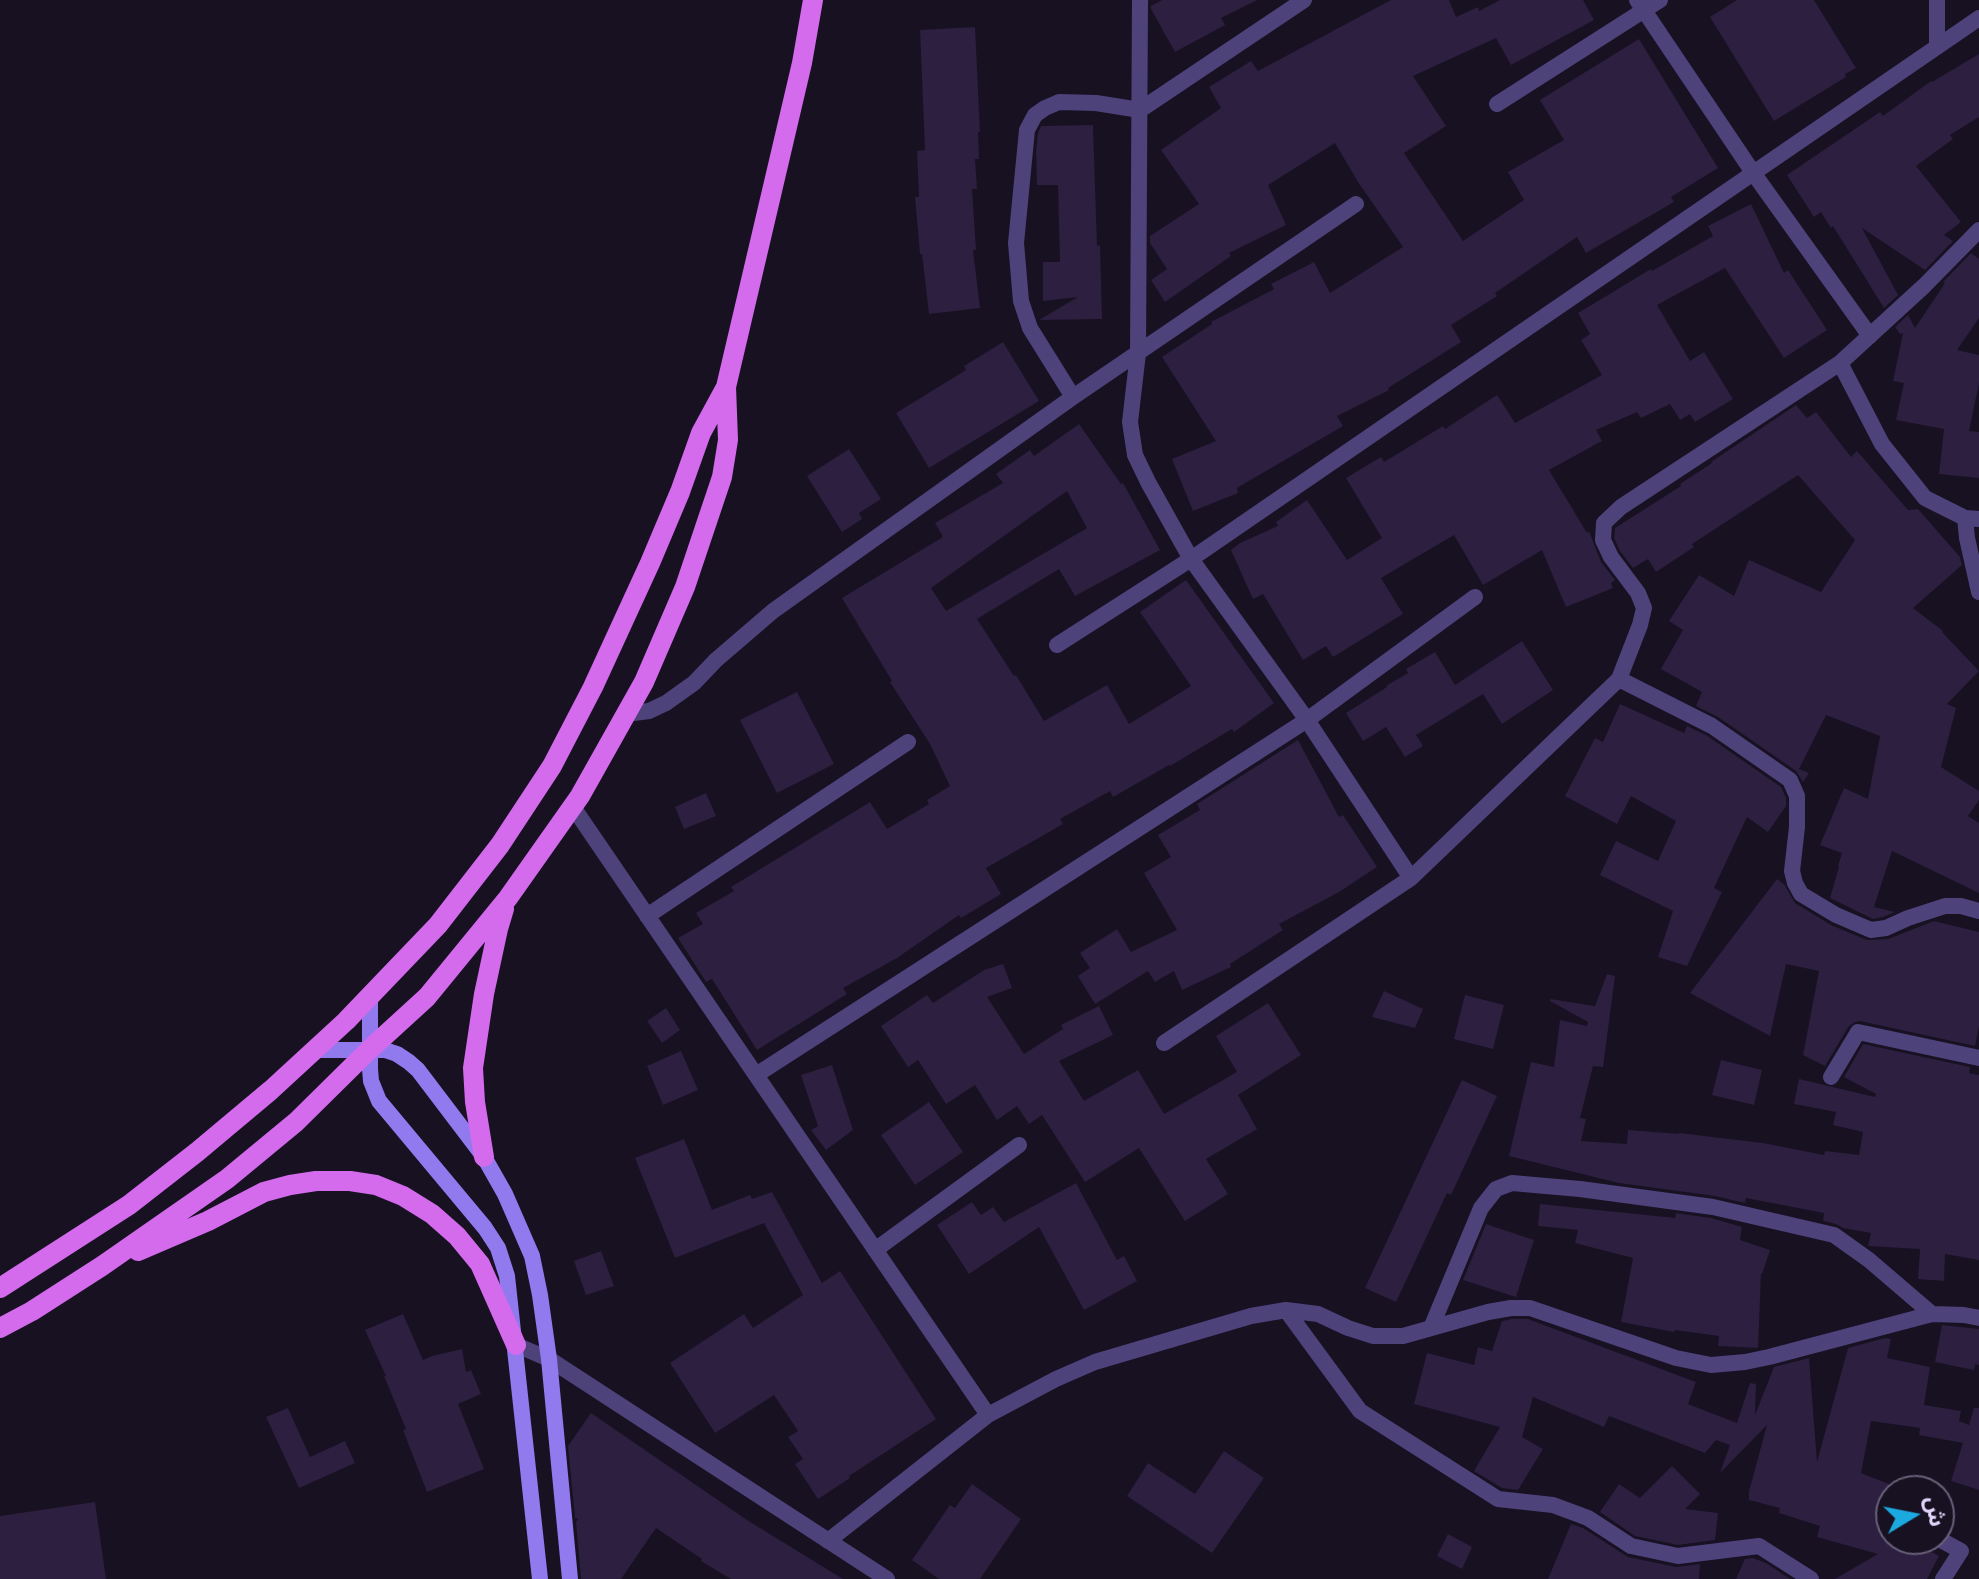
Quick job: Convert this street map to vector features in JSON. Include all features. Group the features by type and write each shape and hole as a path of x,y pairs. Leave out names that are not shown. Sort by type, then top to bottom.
{"main road":[{"path":"0,1288 129,1205 271,1090 314,1050 370,997 438,925 500,845 552,766 593,687 650,563 701,433 726,387 802,63 813,0"},
{"path":"0,1328 102,1266 227,1179 296,1122 427,997 508,898 573,807 626,714 644,682 685,587 722,477 728,440 726,387"},
{"path":"484,1157 473,1068 484,994 508,898"},
{"path":"102,1266 208,1221 264,1192 316,1181 376,1185 423,1208 457,1236 480,1264 516,1345"}],"street":[{"path":"1140,0 1138,353 1130,422 1135,455 1191,559 1307,720 1411,878"},
{"path":"1073,397 1030,328 1021,301 1016,243 1027,130 1035,115 1059,102 1096,103 1140,110 1304,0"},
{"path":"1497,104 1640,6 1660,0"},
{"path":"1937,0 1937,47"},
{"path":"1640,6 1754,174 1870,336"},
{"path":"1057,645 1191,559 1979,18"},
{"path":"626,714 649,711 666,703 694,683 773,611 1073,397 1356,204"},
{"path":"1164,1043 1411,878 1619,679 1644,608 1638,593 1611,557 1603,540 1604,523 1621,507 1840,363 1924,286 1979,230"},
{"path":"1840,363 1882,444 1925,498 1972,519 1967,538 1979,592"},
{"path":"756,1075 1307,720 1475,597"},
{"path":"1619,679 1712,726 1790,780 1797,796 1792,871 1801,894 1836,915 1871,930 1886,928 1945,906 1979,911"},
{"path":"647,916 908,742"},
{"path":"573,807 988,1415"},
{"path":"370,997 371,1081 379,1101 485,1228 498,1248 507,1276 540,1579"},
{"path":"1831,1077 1858,1032 1979,1058"},
{"path":"314,1050 385,1050 409,1062 484,1157 505,1194 532,1256 540,1295 570,1579"},
{"path":"875,1250 1019,1145"},
{"path":"1431,1328 1481,1208 1496,1189 1512,1183 1713,1207 1834,1235 1869,1260 1932,1314"},
{"path":"828,1541 988,1415 1095,1362 1251,1316 1286,1310 1318,1314 1373,1336 1403,1336 1488,1312 1530,1308 1676,1358 1711,1365 1769,1357 1932,1314 1979,1318"},
{"path":"1286,1310 1360,1411 1498,1499 1553,1505 1588,1518 1631,1546 1678,1556 1759,1546 1811,1579"},
{"path":"516,1345 549,1359 887,1579"},
{"path":"1943,1579 1961,1551 1955,1548"}],"building":[{"path":"1162,0 1257,0 1221,18 1225,25 1175,52 1151,9"},
{"path":"1391,0 1449,0 1456,17 1478,7 1479,11 1500,0 1583,0 1594,20 1511,65 1496,38 1413,76 1446,126 1404,153 1463,241 1524,200 1508,172 1564,140 1540,100 1639,39 1718,168 1671,197 1674,202 1586,253 1577,237 1495,293 1497,296 1451,325 1461,342 1389,390 1337,416 1343,426 1237,488 1238,493 1193,511 1172,459 1216,441 1162,357 1211,322 1274,289 1271,284 1314,262 1330,293 1403,247 1335,143 1268,185 1286,225 1229,253 1231,256 1165,302 1151,280 1167,269 1150,243 1150,236 1199,204 1161,150 1221,108 1209,87 1251,61 1258,71"},
{"path":"1737,0 1814,0 1856,68 1774,121 1710,17"},
{"path":"975,27 980,132 979,159 975,159 977,189 972,189 976,250 973,250 980,308 929,314 915,197 919,197 917,151 925,150 920,30"},
{"path":"1979,54 1979,117 1950,135 1953,139 1916,166 1961,222 1944,235 1953,241 1925,270 1862,228 1898,295 1884,308 1833,226 1831,228 1821,212 1814,217 1787,175 1880,112 1883,116 1931,81"},
{"path":"1093,125 1102,319 1039,320 1078,297 1043,301 1043,262 1060,262 1058,185 1037,185 1038,133 1041,126"},
{"path":"1751,204 1784,273 1788,270 1827,330 1784,358 1725,268 1657,305 1690,361 1704,352 1733,399 1695,422 1690,414 1680,420 1670,404 1641,418 1637,412 1596,430 1602,441 1549,470 1587,533 1589,531 1601,562 1615,580 1611,583 1613,588 1566,607 1542,550 1483,585 1454,535 1381,578 1403,614 1333,657 1326,646 1303,660 1263,594 1253,599 1231,550 1278,526 1276,522 1307,500 1347,560 1382,538 1346,478 1381,457 1384,462 1443,426 1445,429 1497,395 1515,423 1602,375 1581,340 1590,334 1578,313 1713,236 1708,226"},
{"path":"1971,253 1979,259 1979,318 1957,350 1979,355 1979,383 1969,431 1979,432 1979,478 1939,474 1944,429 1896,420 1904,383 1893,381 1903,333 1900,334 1895,327 1908,315 1915,328 1943,282"},
{"path":"1003,342 1039,401 929,468 896,413 966,370 964,366"},
{"path":"1796,405 1807,418 1816,412 1851,457 1857,451 1908,510 1918,509 1960,557 1962,565 1913,608 1943,631 1979,671 1947,704 1956,708 1941,767 1979,791 1979,800 1968,816 1979,823 1979,893 1892,851 1874,907 1895,912 1873,919 1830,898 1842,853 1820,845 1844,788 1868,799 1880,736 1826,715 1799,769 1809,773 1803,782 1796,771 1718,717 1696,706 1702,692 1661,669 1683,630 1669,621 1699,575 1734,596 1749,560 1821,592 1855,540 1798,475 1692,544 1694,547 1656,572 1648,559 1633,568 1614,538 1615,528"},
{"path":"1079,424 1123,483 1160,550 1075,596 1059,569 977,619 1044,721 1107,685 1129,724 1191,686 1140,612 1186,580 1274,703 1234,732 1232,729 1113,797 1110,791 1060,819 1063,824 986,868 1001,894 961,918 959,915 897,958 843,988 847,994 757,1050 712,979 706,982 678,938 703,924 696,913 734,891 731,887 870,802 887,829 929,804 927,800 950,786 930,744 842,598 943,537 935,523 1003,483 996,474 1030,450 1034,456","holes":["1067,491 1087,528 946,611 931,588"]},
{"path":"849,449 881,499 859,513 862,519 842,532 807,476"},
{"path":"1522,641 1553,690 1502,724 1483,694 1416,735 1423,746 1405,757 1386,727 1363,741 1346,713 1435,652 1455,685"},
{"path":"797,692 834,764 777,793 740,720"},
{"path":"1620,704 1684,733 1687,726 1706,735 1781,787 1786,798 1786,806 1768,832 1747,817 1714,888 1722,892 1687,966 1658,957 1673,911 1600,875 1616,841 1658,861 1676,821 1631,796 1617,824 1565,796 1595,738 1603,742"},
{"path":"1298,740 1339,817 1343,815 1377,867 1339,892 1279,924 1283,930 1230,964 1231,967 1182,990 1174,971 1155,982 1148,971 1095,1004 1078,976 1090,968 1080,953 1117,929 1131,952 1177,930 1144,873 1171,857 1158,835 1200,810 1197,804"},
{"path":"706,793 716,816 684,829 675,807"},
{"path":"1777,879 1784,884 1795,903 1831,925 1867,940 1888,939 1934,921 1979,932 1979,1026 1975,1046 1860,1021 1849,1026 1825,1066 1803,1055 1819,971 1786,964 1770,1036 1690,993"},
{"path":"1003,964 1012,988 987,997 1024,1054 1063,1029 1061,1025 1099,1006 1113,1035 1059,1061 1084,1101 1138,1070 1164,1114 1237,1072 1216,1036 1268,1003 1301,1055 1238,1095 1257,1129 1206,1159 1228,1194 1185,1221 1139,1148 1085,1182 1042,1115 1029,1124 1017,1106 997,1120 975,1085 946,1104 918,1060 908,1067 881,1026 927,995 933,1003 984,970"},
{"path":"1607,974 1615,976 1603,1067 1593,1066 1580,1118 1586,1119 1581,1141 1627,1144 1628,1130 1763,1143 1824,1155 1825,1151 1859,1155 1863,1132 1833,1125 1836,1112 1794,1104 1799,1079 1875,1097 1876,1094 1844,1077 1863,1044 1970,1067 1969,1073 1979,1075 1979,1260 1945,1254 1944,1281 1918,1279 1920,1249 1868,1246 1871,1233 1823,1221 1824,1213 1746,1198 1745,1203 1619,1183 1509,1156 1531,1062 1554,1067 1560,1020 1587,1026 1588,1022 1550,999 1595,1006"},
{"path":"1384,991 1423,1009 1415,1028 1372,1017"},
{"path":"1465,995 1504,1005 1493,1049 1454,1039"},
{"path":"666,1008 680,1030 662,1043 647,1021"},
{"path":"681,1051 698,1090 663,1105 647,1066"},
{"path":"1721,1060 1762,1070 1754,1105 1712,1095"},
{"path":"832,1065 853,1130 826,1150 811,1130 818,1126 801,1075"},
{"path":"1462,1080 1497,1096 1396,1302 1365,1288"},
{"path":"929,1102 963,1152 915,1185 881,1135"},
{"path":"684,1139 712,1210 750,1195 752,1199 772,1192 822,1283 840,1271 936,1419 818,1499 795,1464 803,1459 788,1437 798,1431 774,1395 715,1433 670,1363 744,1314 753,1328 803,1295 764,1223 675,1258 635,1158"},
{"path":"1076,1183 1117,1260 1124,1256 1137,1281 1084,1310 1039,1227 969,1274 937,1225 972,1202 981,1215 993,1207 1004,1222"},
{"path":"1540,1204 1675,1218 1676,1213 1742,1227 1740,1240 1770,1250 1761,1273 1758,1348 1718,1346 1719,1336 1674,1332 1621,1322 1633,1258 1575,1243 1578,1230 1538,1226"},
{"path":"1486,1224 1534,1240 1516,1297 1463,1280"},
{"path":"601,1251 614,1286 586,1295 574,1261"},
{"path":"403,1314 423,1360 462,1349 466,1372 471,1370 481,1394 458,1404 484,1469 427,1492 386,1376 365,1330"},
{"path":"1528,1319 1696,1382 1688,1404 1737,1423 1750,1383 1756,1384 1755,1415 1774,1367 1809,1358 1817,1462 1848,1348 1891,1339 1887,1358 1930,1367 1924,1405 1961,1411 1959,1421 1969,1425 1974,1408 1979,1408 1979,1490 1955,1482 1953,1475 1963,1443 1919,1435 1920,1428 1871,1421 1861,1473 1875,1478 1875,1553 1817,1537 1820,1526 1779,1513 1780,1508 1749,1500 1767,1425 1720,1473 1730,1445 1716,1440 1705,1453 1609,1416 1604,1427 1533,1397 1522,1437 1543,1449 1518,1490 1502,1488 1474,1471 1500,1427 1414,1404 1427,1353 1474,1365 1478,1347 1492,1351 1502,1321"},
{"path":"1942,1325 1979,1329 1979,1365 1975,1364 1974,1370 1935,1362"},
{"path":"288,1408 310,1457 345,1441 355,1463 299,1488 266,1417"},
{"path":"591,1413 747,1520 843,1579 731,1579 656,1528 621,1579 581,1579 578,1519 575,1518 568,1446"},
{"path":"1224,1451 1264,1478 1212,1553 1127,1496 1148,1463 1195,1494"},
{"path":"1672,1466 1700,1494 1685,1509 1718,1513 1715,1540 1678,1545 1635,1536 1600,1512 1619,1484 1640,1498"},
{"path":"972,1484 1021,1519 980,1579 939,1579 912,1560 950,1505 955,1508"},
{"path":"95,1502 106,1579 0,1579 0,1516"},
{"path":"1571,1524 1583,1528 1628,1557 1676,1567 1700,1564 1699,1579 1548,1579"},
{"path":"1448,1534 1472,1547 1462,1569 1437,1556"},
{"path":"1876,1555 1939,1556 1927,1579 1835,1579"},
{"path":"1753,1558 1790,1579 1736,1579 1745,1559"}]}
